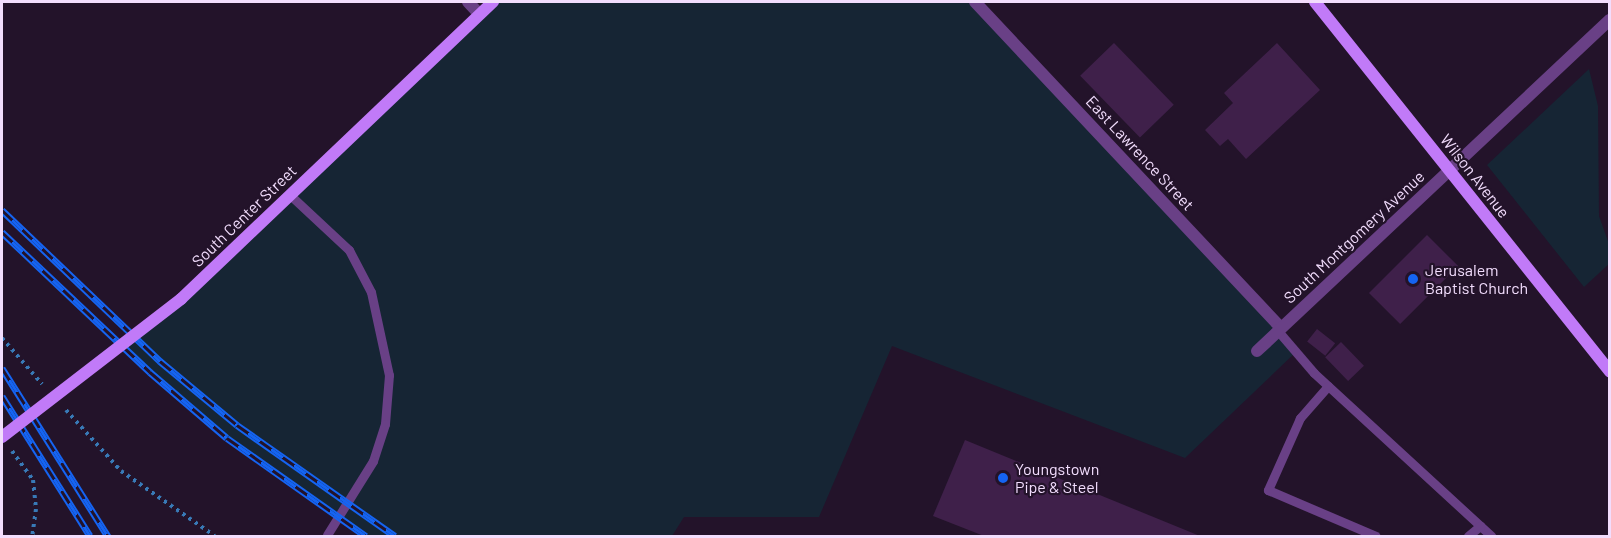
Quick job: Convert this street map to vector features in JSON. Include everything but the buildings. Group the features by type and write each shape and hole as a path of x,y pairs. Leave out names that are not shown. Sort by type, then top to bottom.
{"main road":[{"name":"South Center Street","path":"5,440 181,299 493,2"},
{"name":"Wilson Avenue","path":"1315,2 1610,372"}],"street":[{"path":"468,2 480,14"},
{"name":"East Lawrence Street","path":"975,2 1280,330"},
{"name":"South Montgomery Avenue","path":"1257,351 1610,20"}],"lane":[{"path":"290,195 349,250 371,292 389,375 385,424 373,461 327,536"},
{"path":"1280,330 1328,386 1491,537"},
{"path":"1328,386 1300,418 1268,490 1377,537"},
{"path":"1468,537 1480,526"}],"path":[{"path":"2,338 49,392"},
{"path":"57,400 122,471 215,537"},
{"path":"5,440 33,480 36,508 32,537"}],"shaded area":[{"path":"493,2 975,2 1296,352 1185,458 892,346 819,517 684,517 672,536 366,536 227,438 120,345 181,299"},
{"path":"1589,69 1598,106 1599,216 1609,244 1610,263 1584,287 1487,165"}],"railway":[{"path":"2,210 160,361 237,425 395,536"},
{"path":"2,232 150,372 227,438 366,536"},
{"path":"2,368 108,536"},
{"path":"2,396 90,536"}],"place":[{"name":"Jerusalem Baptist Church","path":"1413,279"},
{"name":"Youngstown Pipe & Steel","path":"1003,478"}]}
